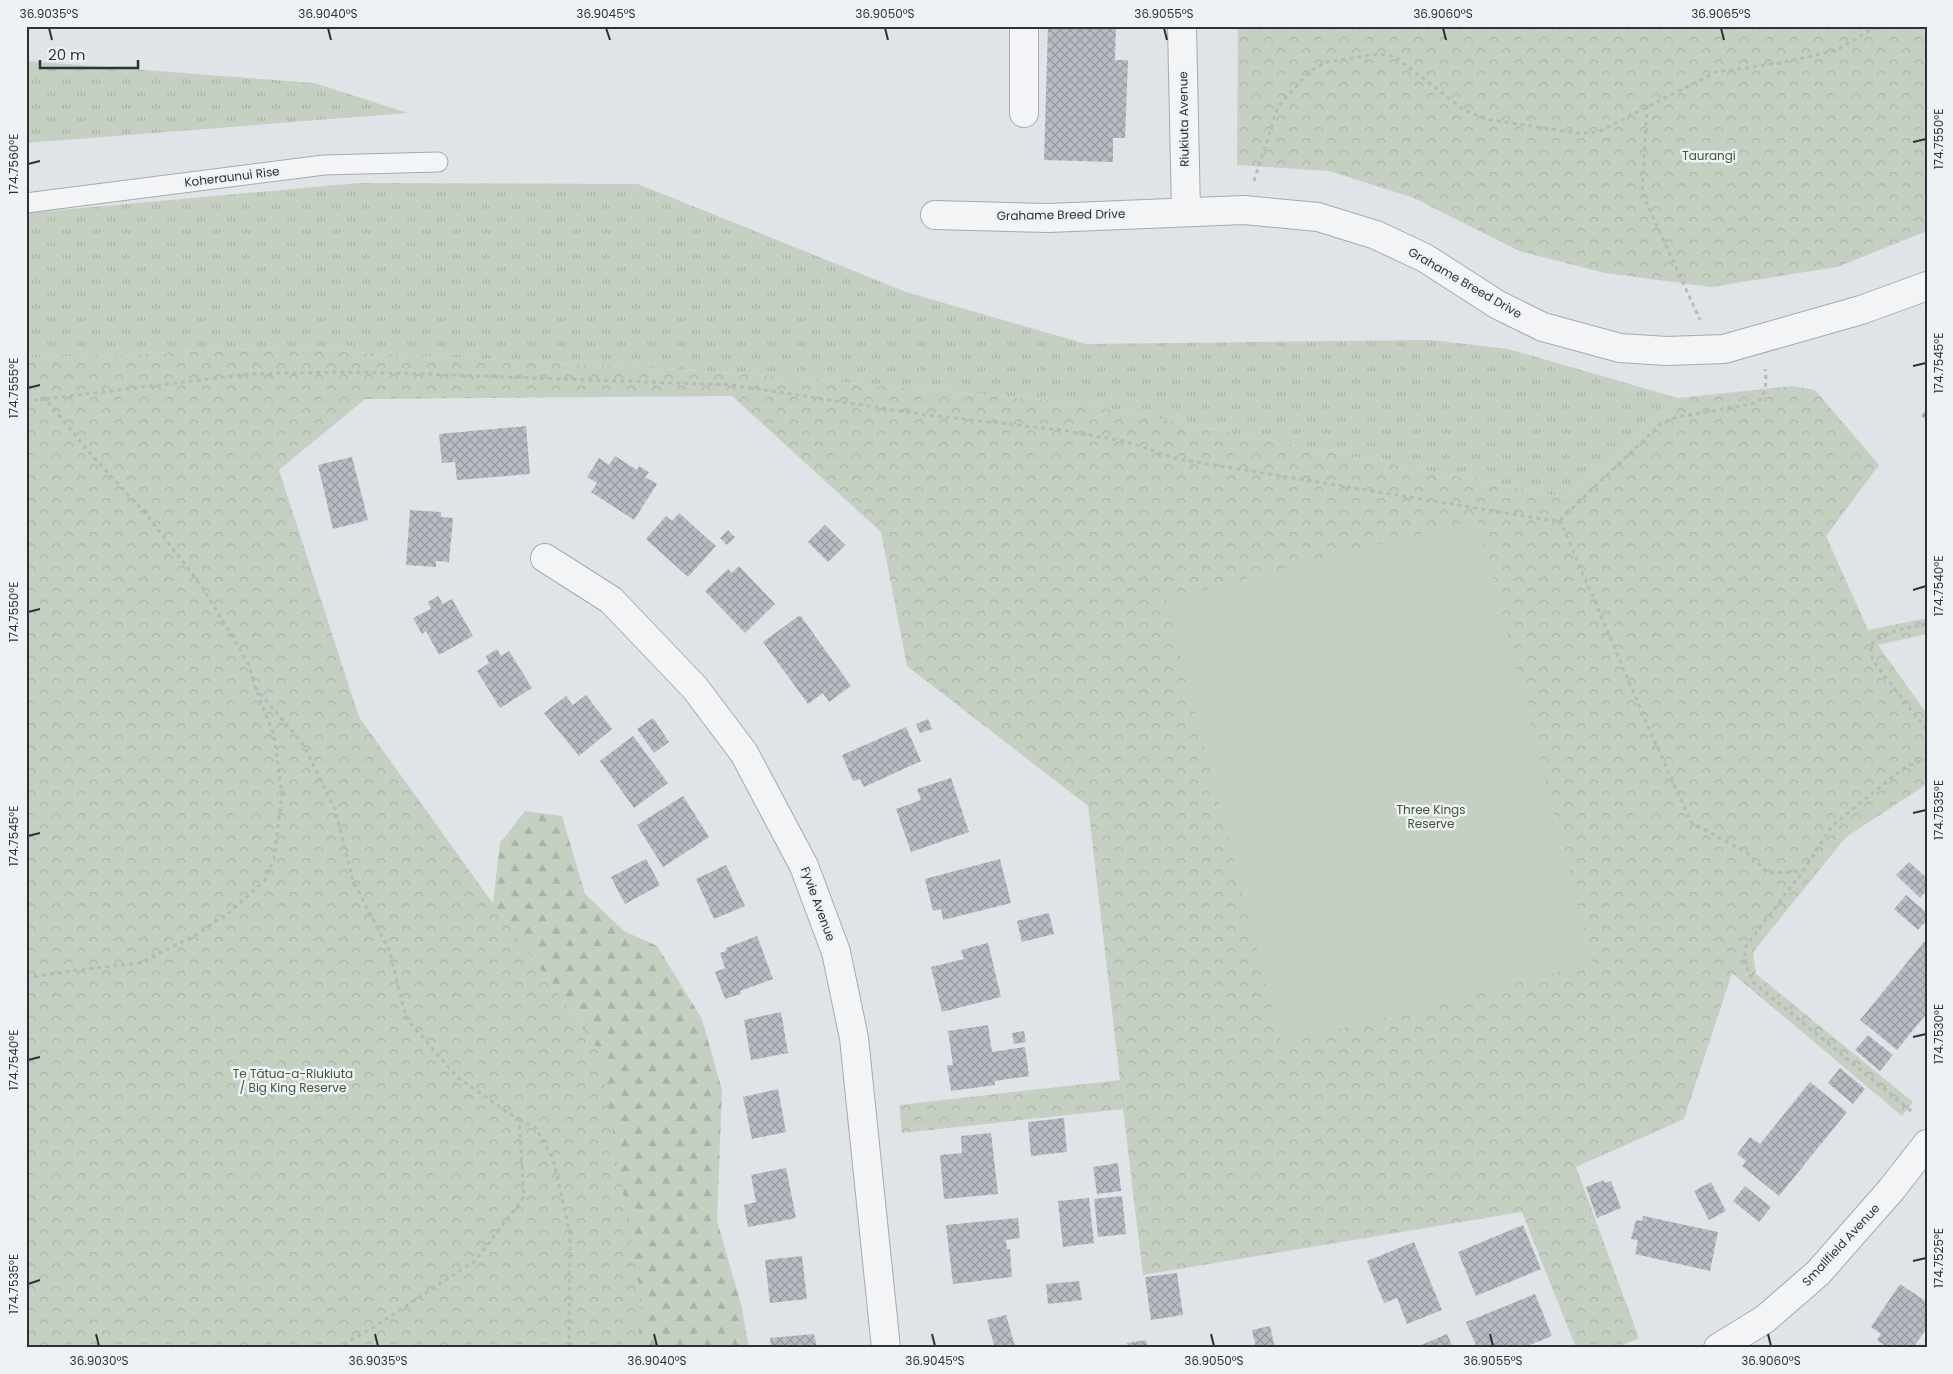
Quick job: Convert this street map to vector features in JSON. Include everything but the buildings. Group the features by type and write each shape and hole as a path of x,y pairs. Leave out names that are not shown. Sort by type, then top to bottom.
{"street":[{"path":"1024,26 1024,113"},
{"name":"Riukiuta Avenue","path":"1182,26 1186,212"},
{"name":"Grahame Breed Drive","path":"935,215 1048,218 1244,210 1318,217 1376,235 1425,258 1498,306 1543,326 1620,348 1667,351 1724,349 1861,310 1927,286"},
{"name":"Fyvie Avenue","path":"545,558 611,600 695,688 744,752 804,866 836,952 854,1038 886,1348"},
{"name":"Smallfield Avenue","path":"1718,1348 1765,1319 1818,1273 1891,1190 1927,1144"}],"lane":[{"name":"Koheraunui Rise","path":"26,203 324,165 438,162"}],"path":[{"path":"1252,186 1278,107 1309,72 1326,62 1378,54 1394,56 1464,110 1486,118 1577,133 1598,132 1716,72 1780,63 1836,50 1877,26"},
{"path":"1647,106 1642,192 1702,325"},
{"path":"26,400 249,374 344,372 732,385 927,415 1061,430 1124,441 1178,459 1548,520 1560,520 1662,423 1677,417 1751,404 1760,400 1764,392 1765,367"},
{"path":"26,978 140,963 194,936 230,912 264,880 274,858 282,795 274,736 255,687 249,665 203,588 146,514 88,451 46,399"},
{"path":"1560,520 1691,822 1747,853 1768,873 1803,871"},
{"path":"1927,624 1896,631 1877,638 1870,646 1873,662 1927,730"},
{"path":"255,687 303,744 335,808 353,881 390,952 406,1018 457,1077 519,1120 535,1126 553,1158 570,1234 569,1348"},
{"path":"1911,1111 1754,983 1744,962 1746,946 1803,871 1832,826 1906,766 1927,759"},
{"path":"337,1348 369,1330 475,1261 524,1197 519,1120"}],"green space":[{"name":"Taurangi","path":"1238,26 1927,26 1927,231 1837,267 1711,287 1605,273 1519,251 1414,198 1329,171 1237,165"},
{"path":"26,61 314,83 408,113 26,143"},
{"path":"359,183 638,184 906,292 1086,344 1431,340 1508,349 1678,398 1568,498 1078,403 737,373 281,348 26,358 26,213"},
{"path":"281,348 737,373 1078,403 1568,498 1678,398 1793,386 1815,390 1879,465 1826,536 1868,630 1927,618 1927,634 1878,645 1927,714 1927,784 1846,837 1753,952 1756,974 1913,1102 1902,1116 1732,973 1684,1119 1576,1167 1639,1338 1616,1348 1576,1348 1522,1212 1143,1275 1123,1109 902,1133 899,1105 1120,1080 1088,806 907,666 881,532 732,396 365,399 279,470 359,717 599,1051 642,1304 637,1348 26,1348 26,358"},
{"name":"Three Kings Reserve","path":"1477,519 1593,963 1282,1044 1166,600"},
{"path":"525,811 562,816 585,894 624,931 657,946 702,1019 722,1090 717,1221 741,1304 749,1348 450,1348 599,1051 493,904 500,843"}],"park label":[{"name":"Te Tātua-a-Riukiuta / Big King Reserve","path":"293,1081"}]}
